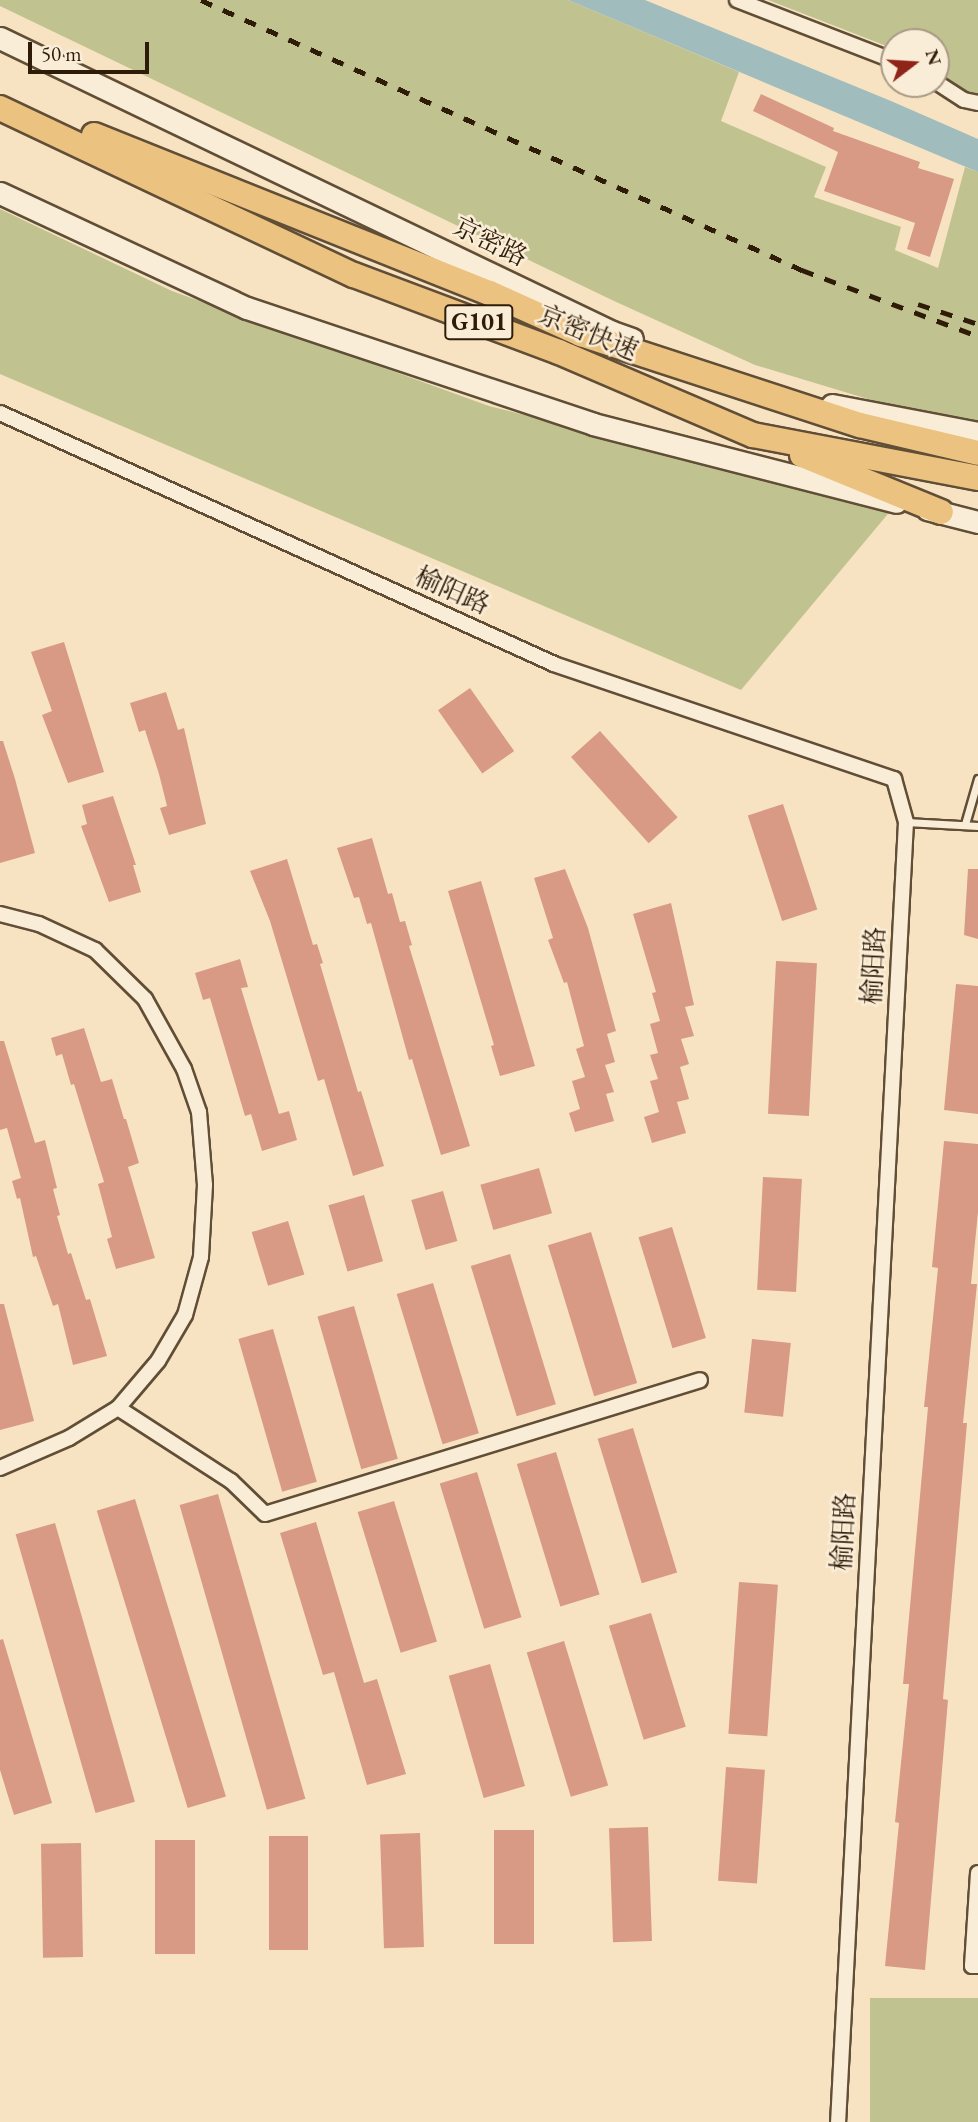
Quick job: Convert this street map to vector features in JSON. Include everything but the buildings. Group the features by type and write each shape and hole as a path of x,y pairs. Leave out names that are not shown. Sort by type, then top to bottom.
{"highway":[{"name":"京密快速","path":"0,96 489,293 581,334 860,425 978,453"},
{"name":"京密快速","path":"0,107 354,275 559,352 753,435 978,478"},
{"path":"813,410 844,409"},
{"path":"753,435 942,512"}],"main road":[{"name":"京密路","path":"0,38 612,332 844,409 978,433"},
{"name":"G101","path":"0,193 247,308 593,424 978,522"}],"street":[{"path":"737,0 880,56"},
{"path":"950,91 964,100 978,103"},
{"name":"榆阳路","path":"0,413 554,664 894,779 906,822 838,2122"},
{"path":"0,914 39,924 95,950 145,999 184,1069 199,1112 205,1185 201,1256 185,1315 158,1361 118,1408 69,1438 0,1468"},
{"path":"118,1408 231,1481 265,1514 700,1380"},
{"path":"978,1873 972,1966 978,1966"}],"lane":[{"path":"965,824 978,779"},
{"path":"906,822 978,827"}],"green space":[{"path":"0,0 568,0 739,72 721,121 826,167 814,197 901,227 895,250 938,268 965,167 978,172 978,426 901,409 755,365 614,301 0,6"},
{"path":"768,0 978,0 978,95 968,93 950,81 950,28 880,28 880,44"},
{"path":"0,209 172,291 489,406 892,509 741,690 0,374"},
{"path":"870,1998 978,1998 978,2122 870,2122"}],"water":[{"path":"568,0 645,0 891,101 978,139 978,172"}],"railway":[{"path":"201,0 802,270 978,336"},
{"path":"918,304 978,324"}]}
